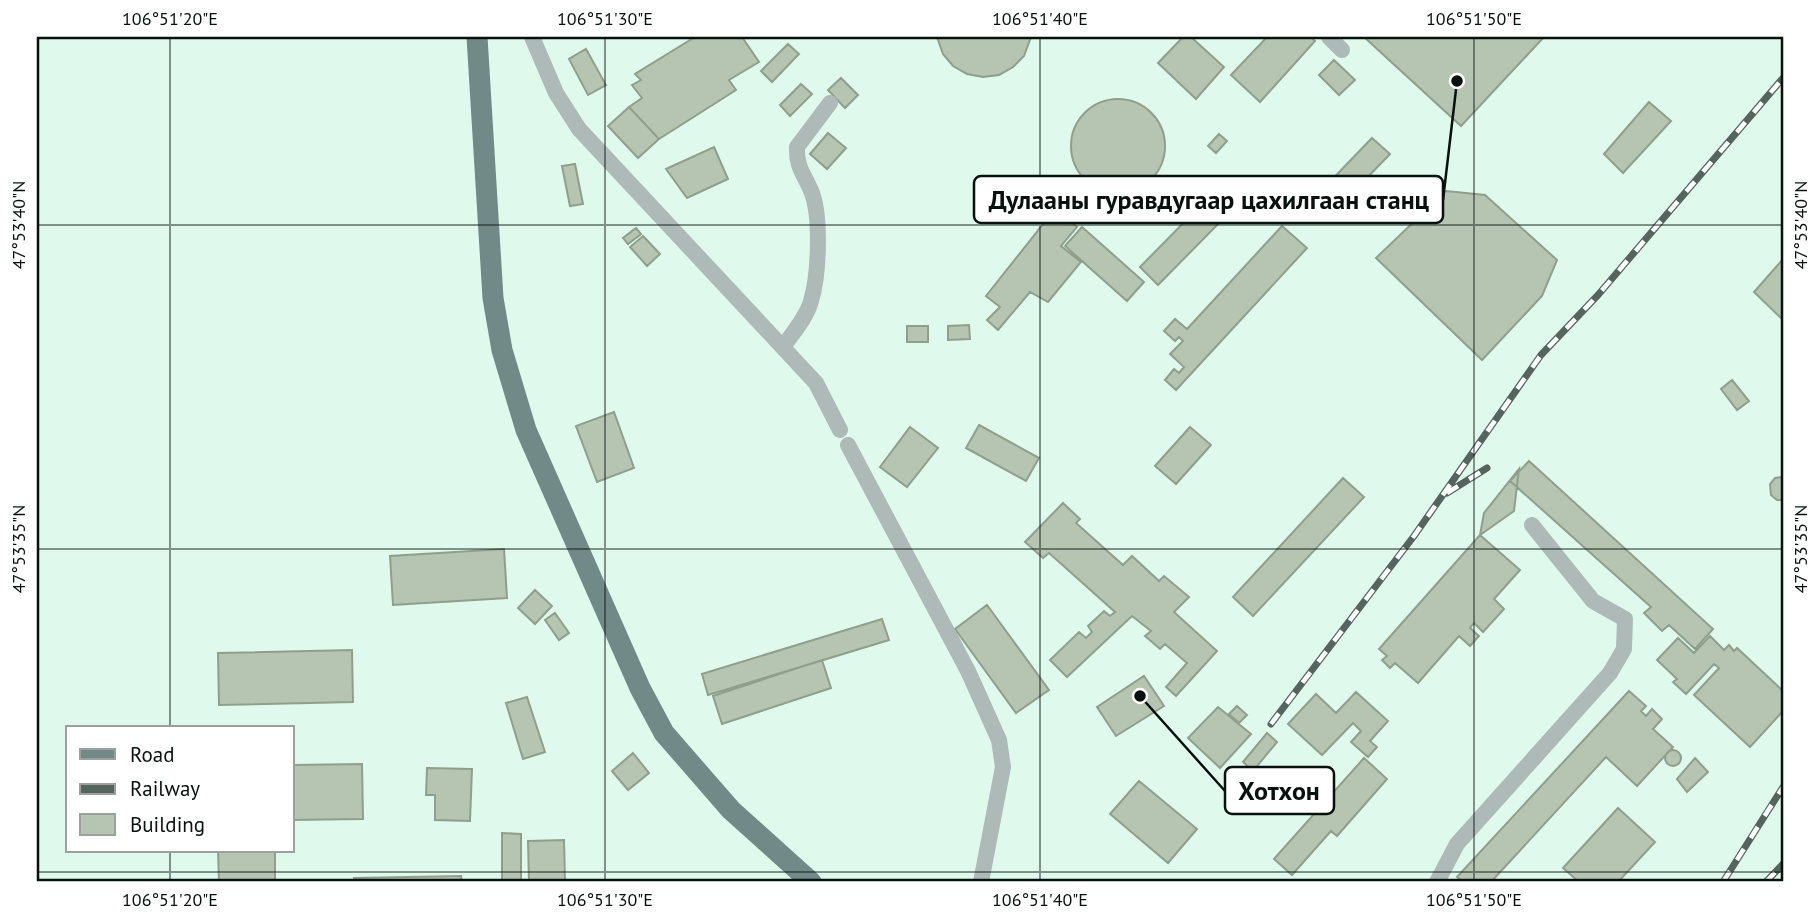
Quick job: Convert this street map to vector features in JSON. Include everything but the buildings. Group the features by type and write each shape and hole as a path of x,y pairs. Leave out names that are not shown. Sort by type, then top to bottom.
{"main road":[{"path":"477,37 493,298 502,350 526,430 640,688 664,733 731,810 811,882"}],"street":[{"path":"532,37 556,93 579,129 816,383 841,430"},
{"path":"1329,37 1342,50"},
{"path":"783,348 811,303 816,243 816,212 812,192 799,171 797,147 830,103"},
{"path":"848,445 968,671 999,740 1003,767 981,882"},
{"path":"1437,882 1457,844 1609,674 1624,649 1625,619 1593,601 1532,526"}],"railway":[{"path":"1271,724 1414,536 1541,355 1598,295 1783,78"},
{"path":"1447,493 1487,468"},
{"path":"1723,882 1783,787"},
{"path":"1766,882 1783,864"}],"place":[{"name":"Дулааны гуравдугаар цахилгаан станц","path":"1457,81"},
{"name":"Хотхон","path":"1140,696"}]}
